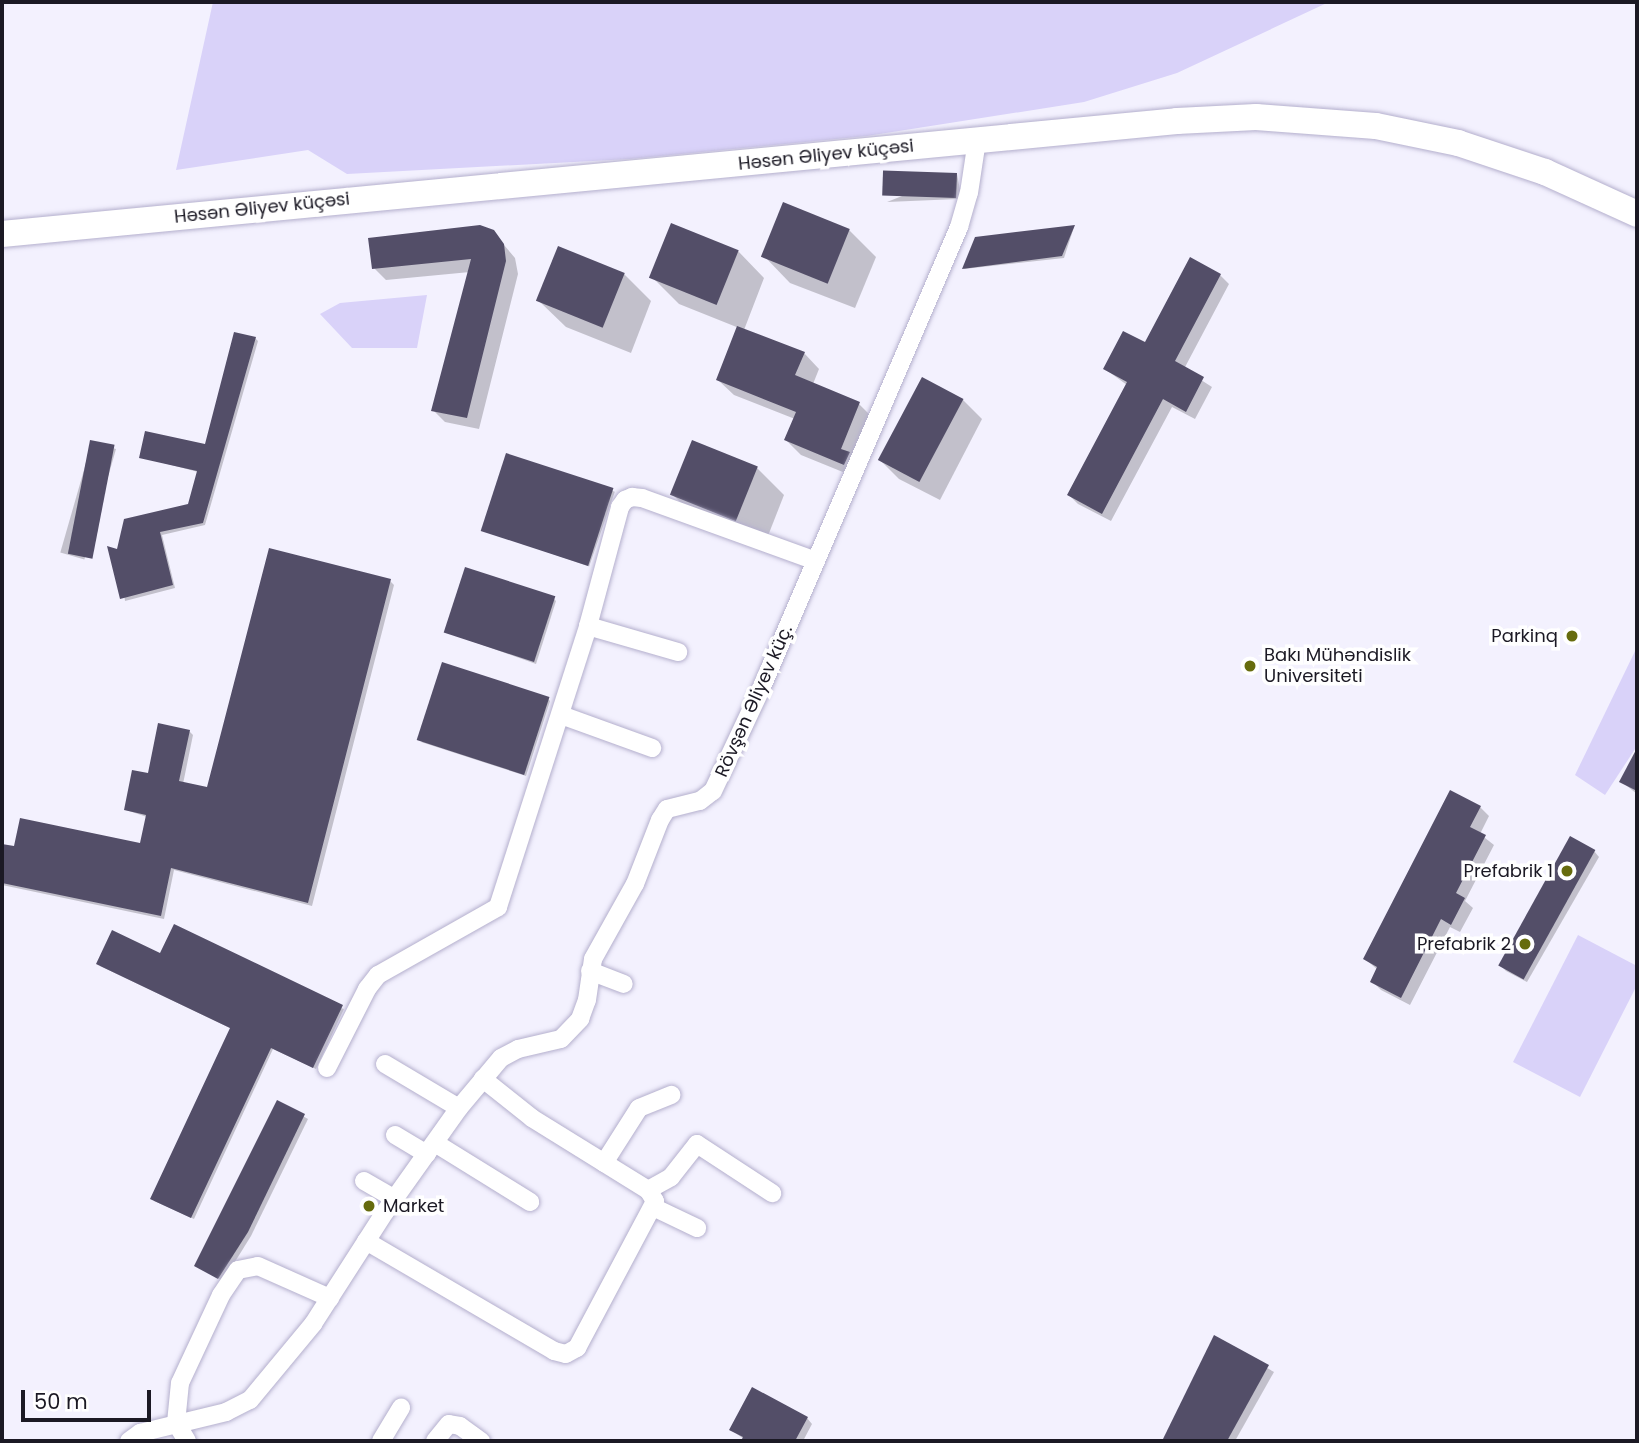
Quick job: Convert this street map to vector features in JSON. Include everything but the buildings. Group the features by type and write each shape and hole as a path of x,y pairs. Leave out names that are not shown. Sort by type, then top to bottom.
{"main road":[{"name":"Həsən Əliyev küçəsi","path":"2,234 1206,118 1334,121 1458,143 1545,172 1637,214"}],"street":[{"name":"Rövşən Əliyev küç.","path":"129,1441 140,1433 226,1412 250,1400 265,1385 330,1298 395,1199 459,1108 483,1079 506,1054 554,1041 569,1034 583,1013 590,971 599,947 635,884 664,813 673,807 707,798 719,781 959,227 969,192 977,140"},
{"path":"327,1068 367,989 378,975 498,908 561,715 620,507 632,497 816,561"},
{"path":"588,626 678,652"},
{"path":"561,715 653,748"},
{"path":"590,971 624,984"},
{"path":"385,1065 459,1108"},
{"path":"483,1079 524,1113 604,1163 651,1199 696,1228"},
{"path":"604,1163 639,1108 671,1095"},
{"path":"395,1135 431,1148 530,1202"},
{"path":"366,1241 554,1351 566,1354 577,1348 651,1199 697,1143 772,1193"},
{"path":"363,1181 395,1199"},
{"path":"187,1441 176,1423 180,1383 221,1295 238,1270 258,1266 330,1298"},
{"path":"381,1441 401,1408"},
{"path":"435,1441 449,1424 460,1426 481,1441"}],"shaded area":[{"path":"213,2 1329,2 1177,73 1084,102 867,136 630,159 347,174 308,150 176,170"},
{"path":"427,295 417,348 352,348 320,314 340,303"},
{"path":"1637,647 1637,746 1605,795 1575,775"},
{"path":"1578,935 1637,966 1637,985 1580,1097 1513,1062"}],"place":[{"name":"Parkinq","path":"1572,636"},
{"name":"Bakı Mühəndislik Universiteti","path":"1250,666"},
{"name":"Prefabrik 1","path":"1567,871"},
{"name":"Prefabrik 2","path":"1525,944"},
{"name":"Market","path":"369,1206"}]}
